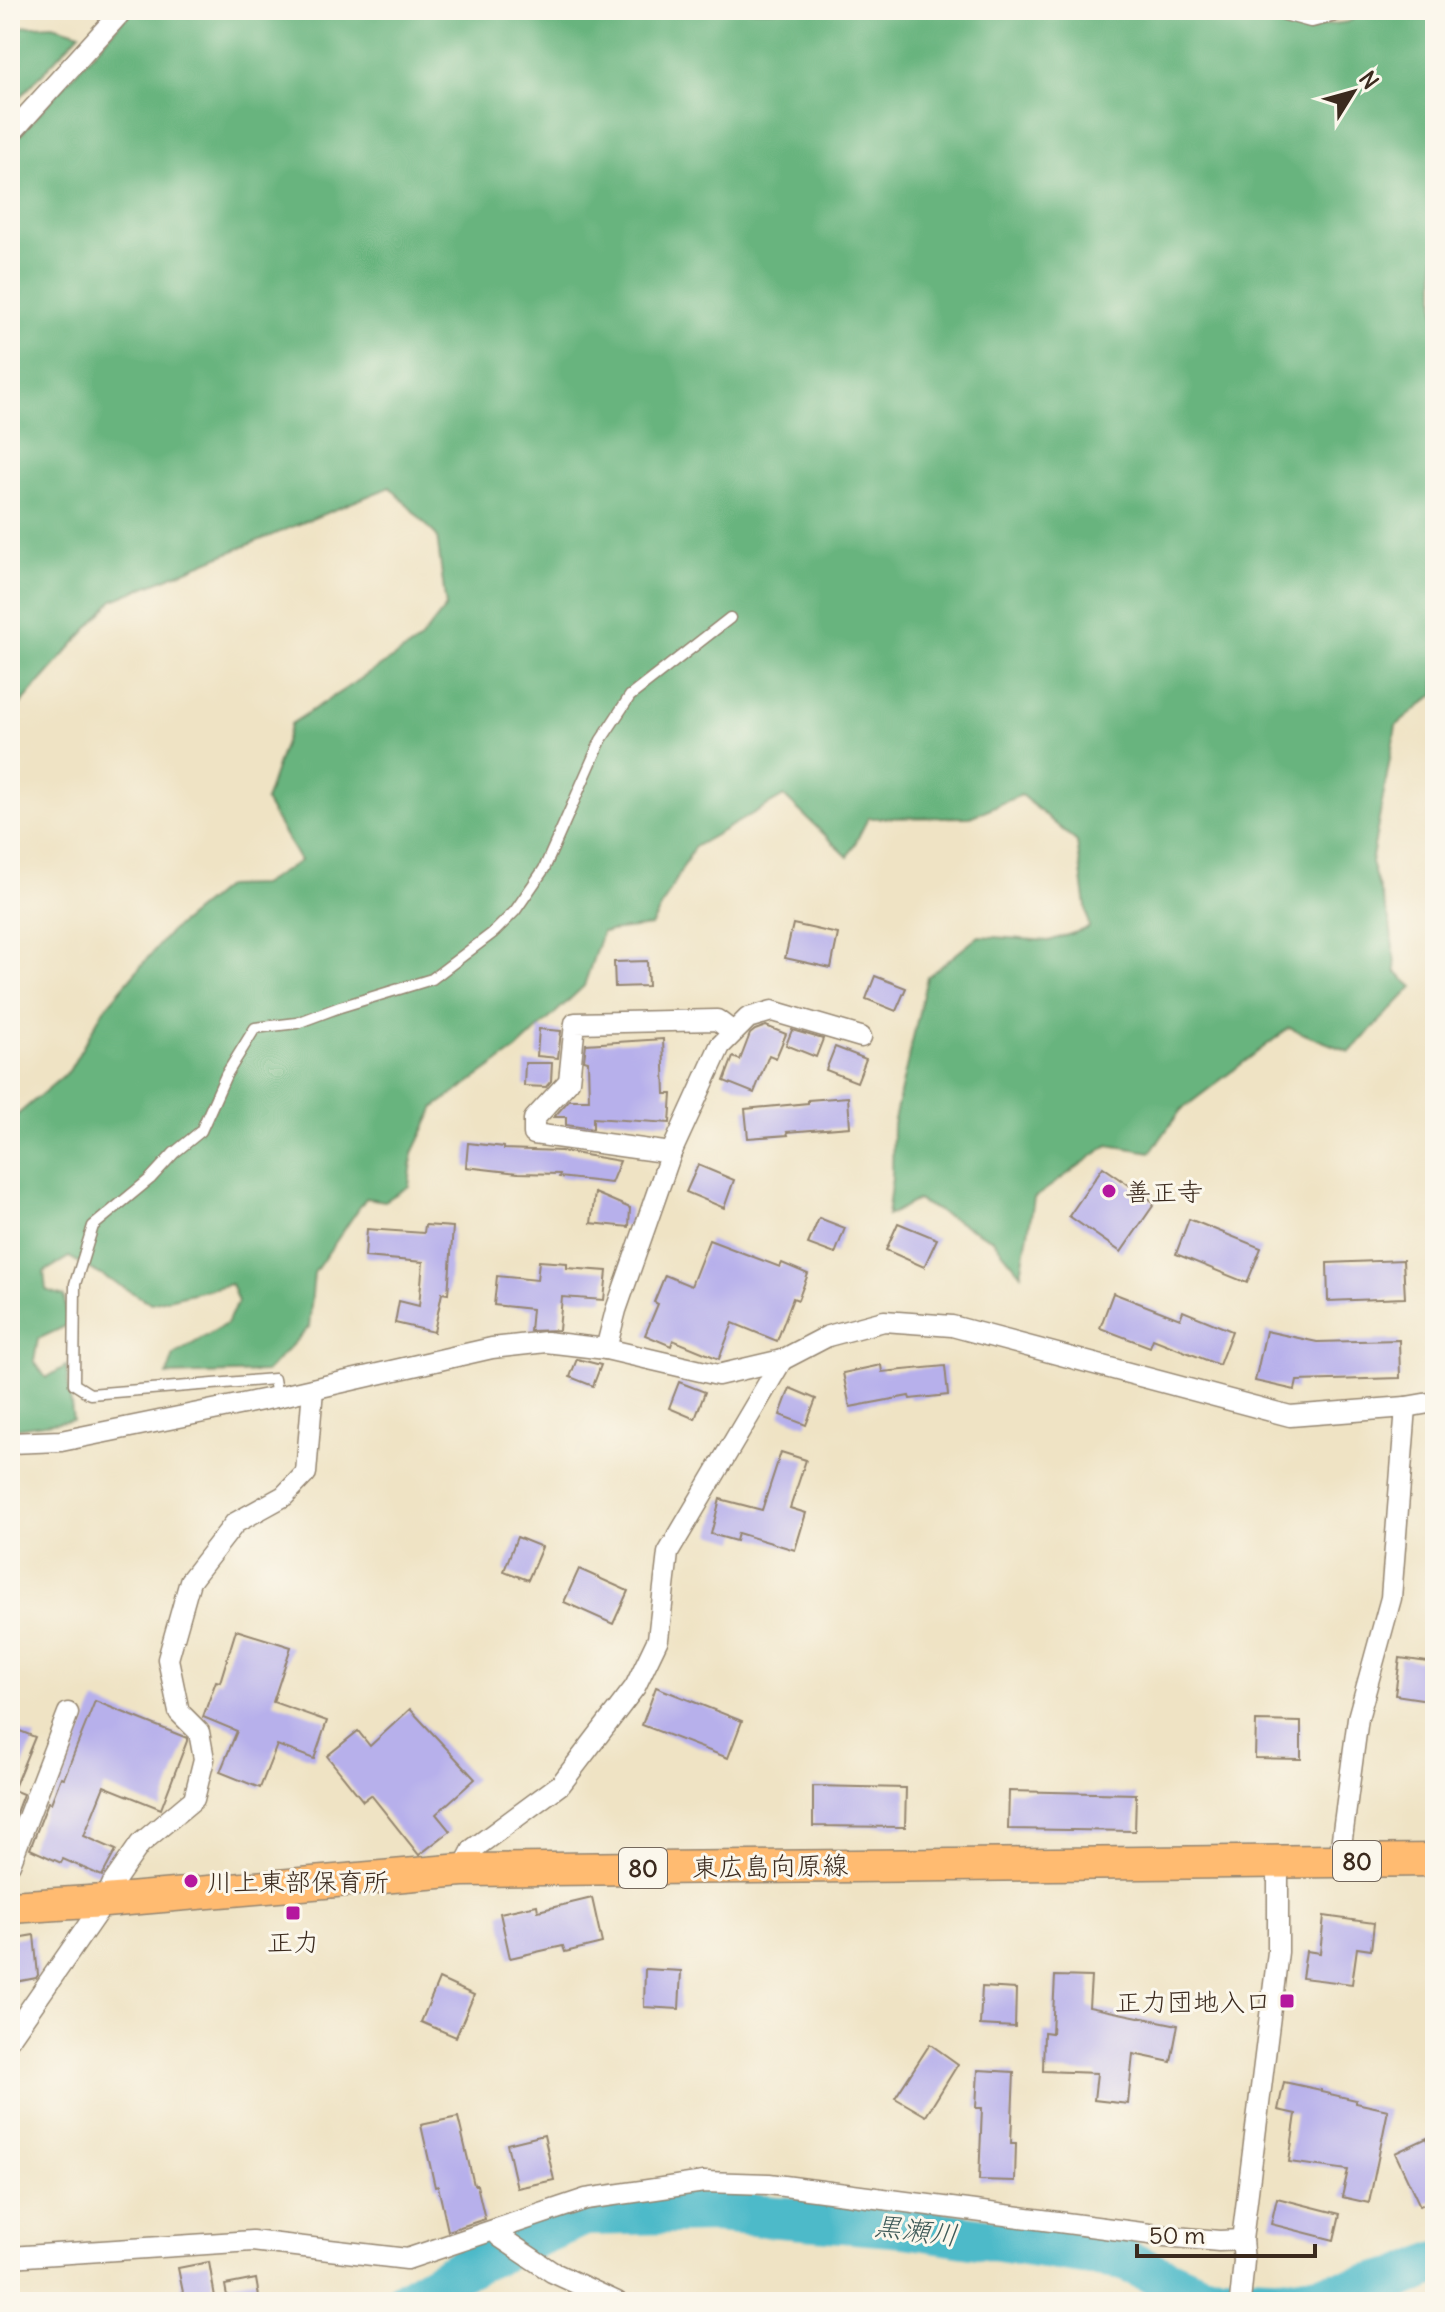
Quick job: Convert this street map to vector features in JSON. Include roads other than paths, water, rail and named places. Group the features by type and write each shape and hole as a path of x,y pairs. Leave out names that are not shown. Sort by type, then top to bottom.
{"main road":[{"name":"東広島向原線","path":"10,1907 462,1870 1435,1860"}],"street":[{"path":"10,134 123,10"},
{"path":"1285,10 1311,17 1338,10"},
{"path":"606,1349 616,1310 671,1153 720,1046 748,1018 772,1011 861,1037"},
{"path":"671,1153 534,1134 534,1119 569,1081 575,1023 717,1020 733,1032"},
{"path":"10,1443 61,1441 277,1397 492,1348 546,1342 606,1349 718,1375 782,1360 828,1336 884,1321 952,1326 1290,1416 1435,1402"},
{"path":"462,1870 473,1849 561,1784 635,1687 658,1639 668,1553 782,1360"},
{"path":"10,2038 105,1901 113,1883 140,1844 194,1799 204,1759 199,1732 179,1712 168,1659 182,1607 190,1581 235,1523 284,1496 306,1473 313,1389"},
{"path":"1339,1861 1358,1718 1391,1598 1406,1407"},
{"path":"10,1864 68,1713"},
{"path":"1240,2302 1244,2261 1242,2240 1278,1952 1278,1862"},
{"path":"10,2257 252,2241 407,2259 498,2234 586,2199 704,2182 769,2184 1058,2223 1219,2241 1242,2240"},
{"path":"498,2234 552,2272 617,2302"}],"lane":[{"path":"277,1397 274,1379 90,1394 74,1384 75,1284 93,1226 201,1131 226,1075 255,1028 297,1023 432,979 494,932 515,911 544,869 601,740 630,696 730,618"}],"waterway":[{"name":"黒瀬川","path":"404,2302 459,2270 585,2215 714,2212 905,2227 1124,2260 1203,2295 1296,2299 1404,2277 1435,2263"}],"place":[{"name":"善正寺","path":"1109,1191"},
{"name":"川上東部保育所","path":"191,1881"},
{"name":"正力","path":"293,1913"},
{"name":"正力団地入口","path":"1287,2001"}]}
